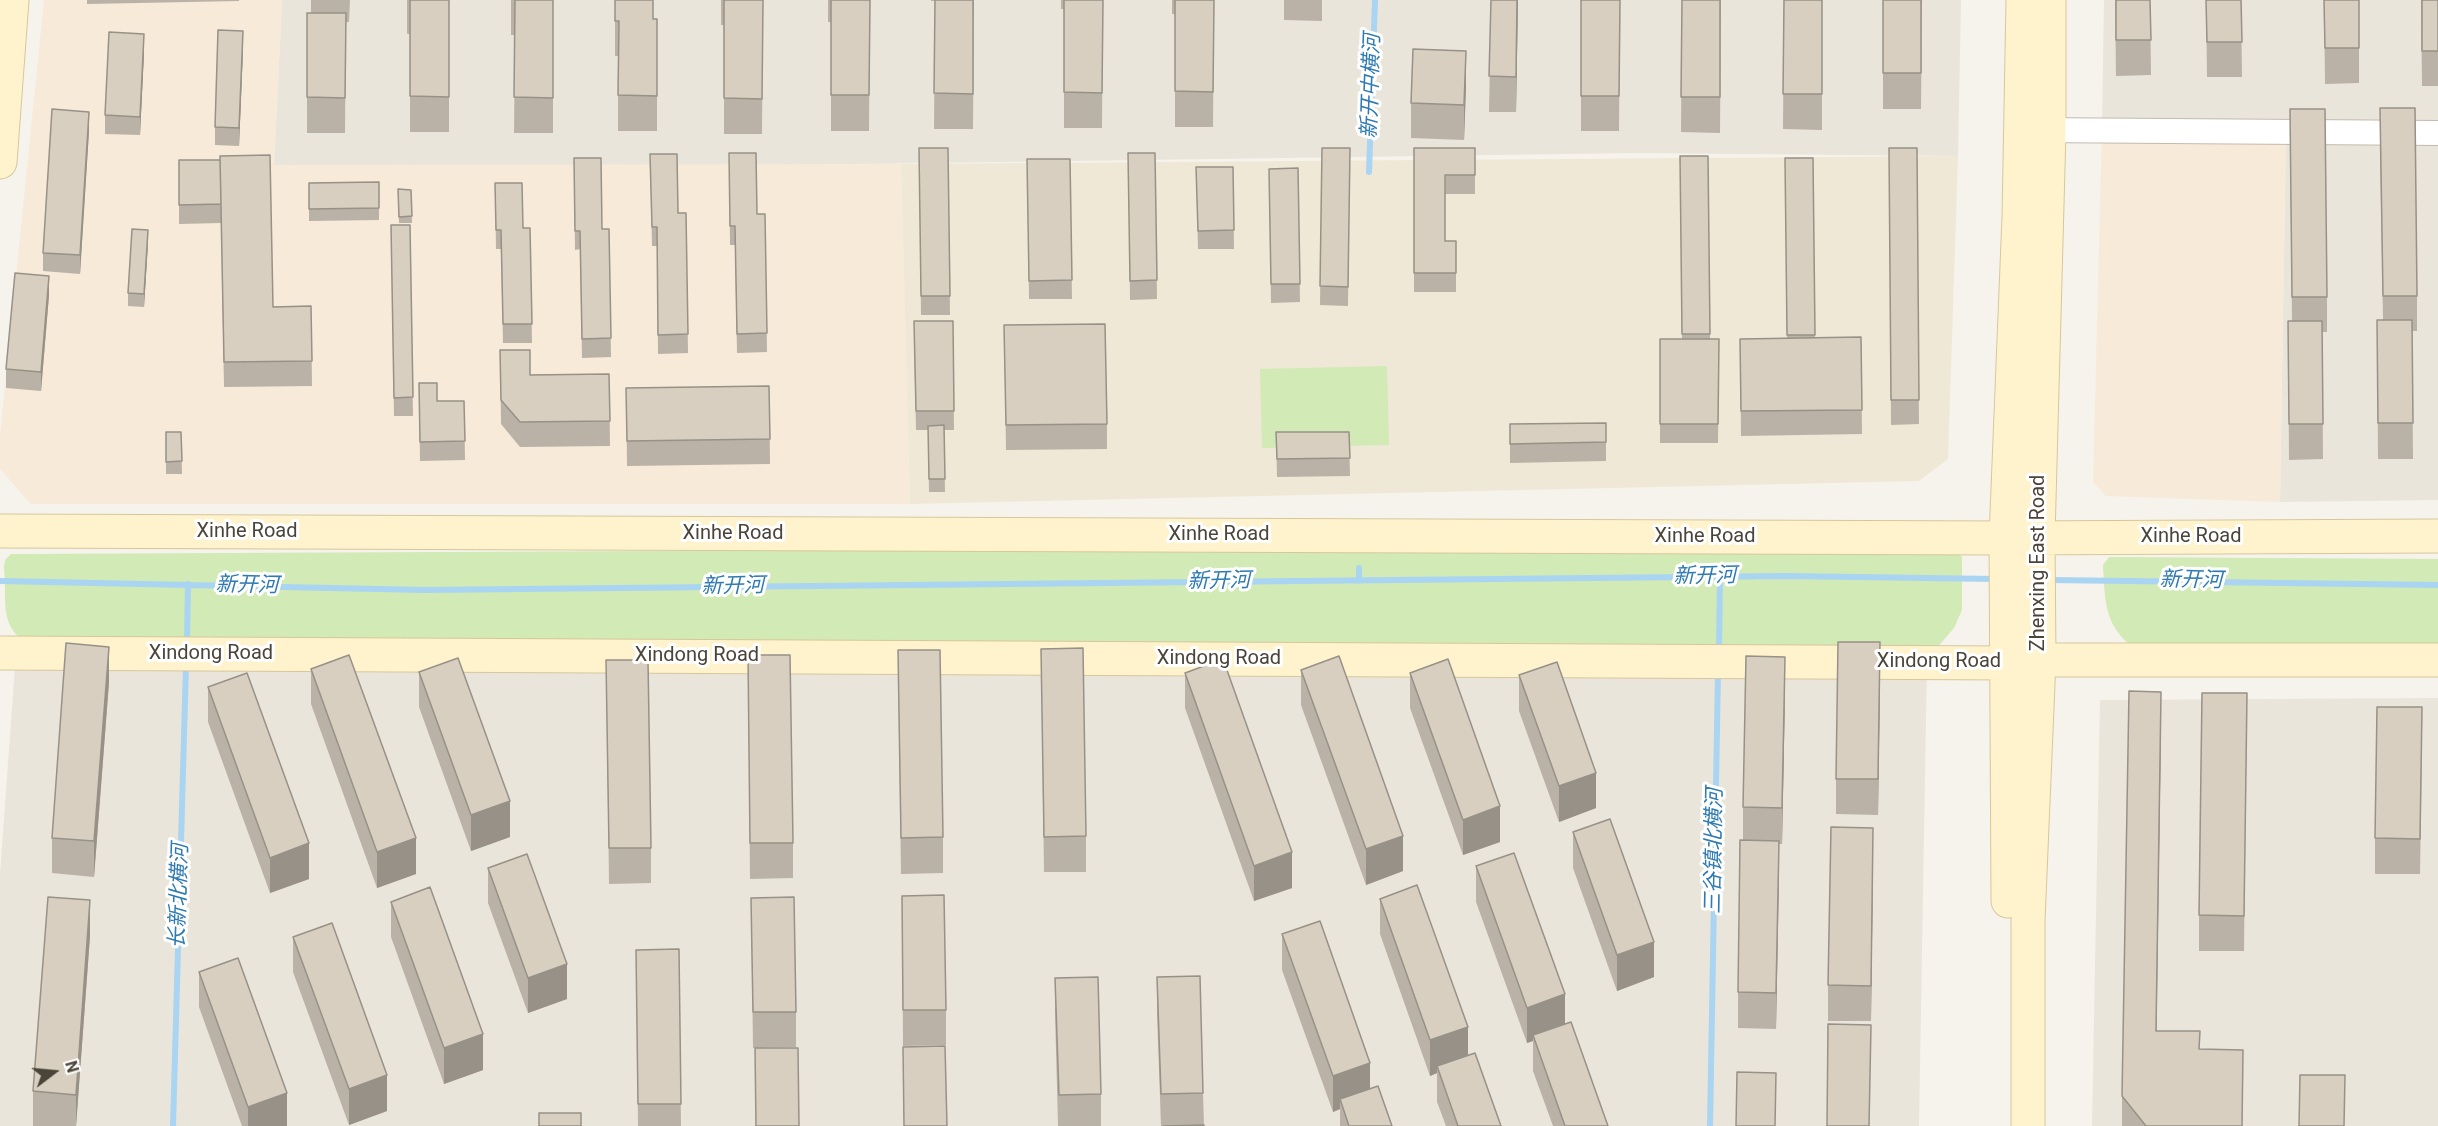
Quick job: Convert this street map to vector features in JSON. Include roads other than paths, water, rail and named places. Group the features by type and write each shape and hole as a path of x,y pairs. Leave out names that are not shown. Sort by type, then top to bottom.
{"street":[{"path":"0,162 12,0"},
{"name":"Zhenxing East Road","path":"2023,0 2035,130"},
{"name":"Zhenxing East Road","path":"2028,1126 2028,921 2022,565 2035,130 2049,0"},
{"path":"2035,130 2438,133"},
{"name":"Xinhe Road","path":"0,531 2022,565 2438,536"},
{"name":"Xindong Road","path":"0,654 1697,661 2438,660"},
{"name":"Zhenxing East Road","path":"2004,1126 2008,938 2023,661"}],"waterway":[{"name":"新开中横河","path":"1369,172 1375,0"},
{"name":"新开中横河","path":"1359,568 1359,581"},
{"name":"新开河","path":"0,581 425,590 1785,576 1996,579"},
{"name":"三谷镇北横河","path":"1719,651 1720,577"},
{"name":"新开河","path":"2049,580 2438,585"},
{"name":"长新北横河","path":"187,642 188,584"},
{"name":"长新北横河","path":"173,1126 186,665"},
{"name":"三谷镇北横河","path":"1710,1126 1718,671"}]}
